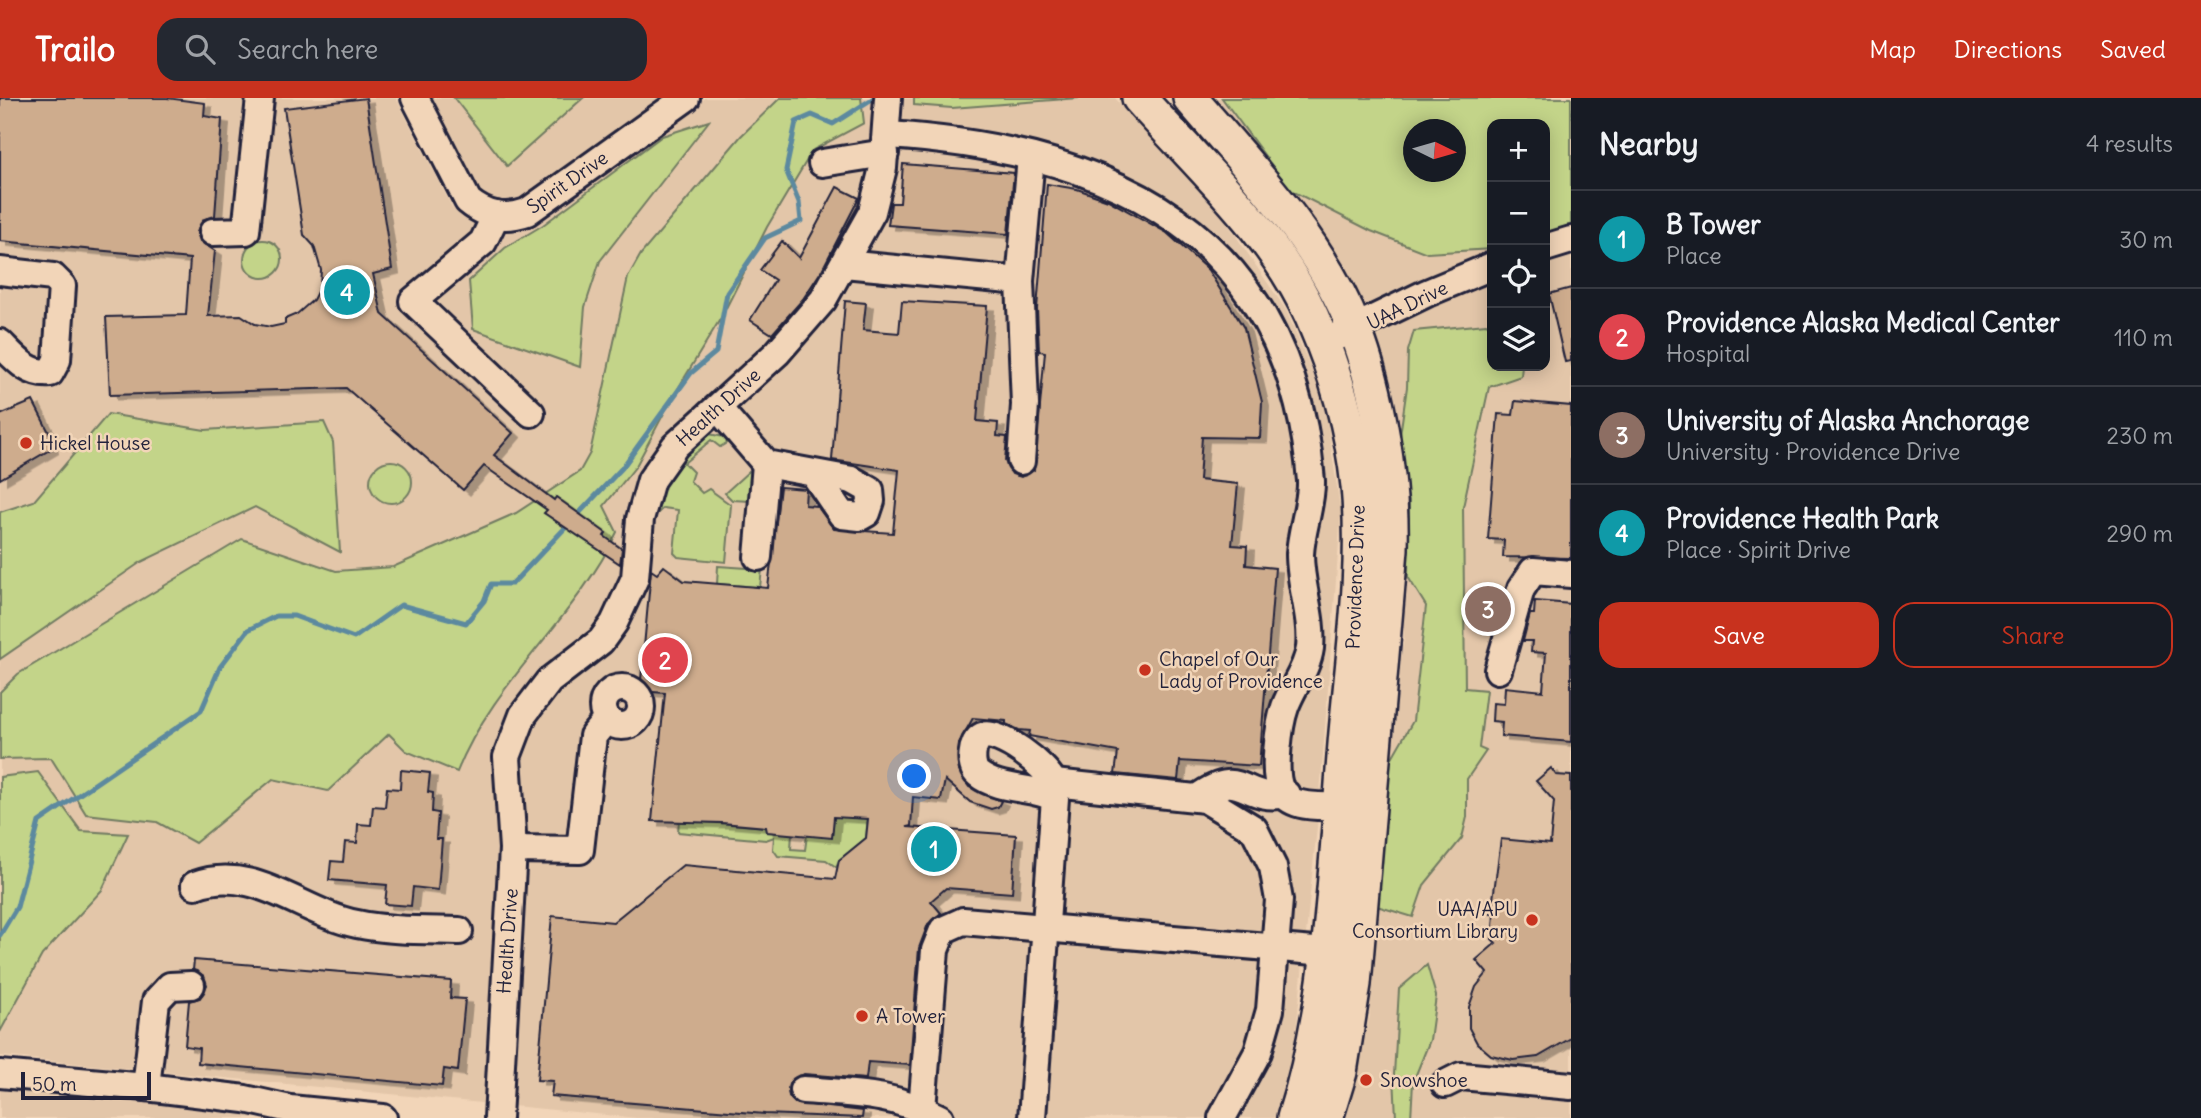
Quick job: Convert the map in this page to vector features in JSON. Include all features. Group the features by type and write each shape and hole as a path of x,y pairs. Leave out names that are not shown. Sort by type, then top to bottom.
{"main road":[{"name":"Providence Drive","path":"1139,98 1249,220 1288,275 1311,316 1321,343 1343,408 1352,448 1360,524 1340,807 1326,952 1311,1059 1294,1118"},
{"name":"Providence Drive","path":"1190,98 1296,228 1354,329 1381,428 1390,488 1391,549 1354,984 1340,1072 1326,1118"}],"street":[{"path":"213,232 246,231 260,98"},
{"path":"415,98 468,201 477,209 496,215 482,242 413,301 531,413"},
{"name":"Spirit Drive","path":"496,215 505,218 527,212 686,98"},
{"name":"Health Drive","path":"498,1118 513,849 508,757 523,715 549,681 601,641 614,623 635,578 639,519 651,480 675,446 800,330 823,300 872,212 886,144 888,98"},
{"path":"822,163 886,144 984,145 1031,157 1114,183 1171,215 1224,260 1248,289 1294,387 1311,485 1300,555 1302,587 1312,622 1310,652 1285,706 1280,728 1277,767 1281,790 1292,801 1306,805 1340,807"},
{"path":"1021,461 1026,405 1020,281 1031,157"},
{"path":"1550,246 1571,240"},
{"path":"844,264 1020,281"},
{"name":"UAA Drive","path":"1321,343 1487,268"},
{"path":"0,271 53,277 62,286 57,359 50,373 38,374 18,362 0,343"},
{"path":"718,408 766,464 814,474"},
{"path":"758,556 766,464"},
{"path":"1498,670 1521,589 1533,571 1571,574"},
{"path":"513,849 580,850 593,736 607,719"},
{"path":"1197,798 1221,783 1230,782 1267,798 1286,794"},
{"path":"1032,1118 1055,790 1205,799 1254,829 1273,867 1279,900 1270,1010 1258,1052 1222,1118"},
{"path":"195,884 212,878 239,878 356,924 459,932"},
{"path":"803,1090 886,1096 931,1113 935,950 943,929 964,921 1326,952"},
{"path":"146,1087 156,1001 170,986 191,985"},
{"path":"0,1074 146,1087 245,1099 290,1109 383,1118"},
{"path":"1445,1084 1461,1076 1571,1086"}],"shaded area":[{"path":"0,98 396,98 453,209 468,221 513,228 531,227 705,98 1115,98 1225,220 1286,310 1324,399 1341,514 1319,807 1293,1061 1275,1118 637,1118 0,1056"},
{"path":"422,98 666,98 525,204 509,207 478,199"},
{"path":"1205,98 1571,98 1571,1118 1341,1118 1355,1084 1370,1015 1367,986 1392,707 1404,639 1402,564 1380,383"},
{"path":"0,1087 216,1106 266,1118 0,1118"}],"green space":[{"path":"454,98 583,98 507,166"},
{"path":"780,98 861,98 864,123 813,150 767,227 722,316 671,400 636,466 604,506 617,532 600,564 491,708 472,739 457,772 406,751 389,734 328,791 273,779 195,843 157,822 86,814 51,758 0,759 0,692 18,674 242,539 336,571 393,567 516,513 580,471 590,453 628,277 641,254 741,136"},
{"path":"914,98 1079,98 952,108 914,105"},
{"path":"1222,98 1571,98 1571,228 1550,235 1550,119 1487,119 1487,249 1427,253 1371,231 1290,190"},
{"path":"709,121 600,261 585,307 580,367 473,329 469,281 505,248 543,225 662,136"},
{"path":"263,240 276,246 282,259 276,272 263,278 250,272 244,259 250,246"},
{"path":"1486,324 1487,371 1522,371 1521,376 1489,387 1463,507 1465,688 1486,690 1479,748 1486,751 1467,779 1467,817 1462,838 1424,885 1413,917 1370,904 1382,775 1413,721 1426,606 1408,577 1409,500 1396,463 1407,387 1408,351 1414,331"},
{"path":"108,414 205,430 324,422 333,442 340,552 255,507 141,562 0,659 0,512 34,501"},
{"path":"709,434 724,437 728,442 720,447 711,440 684,463 693,472 690,481 702,493 709,489 731,505 726,562 678,557 674,553 678,510 663,508 658,513 651,512 673,467"},
{"path":"391,461 406,467 412,482 406,497 391,503 376,497 370,482 376,467"},
{"path":"749,471 753,471 750,501 732,500 725,493"},
{"path":"718,566 762,569 760,587 717,584"},
{"path":"38,772 81,831 128,834 102,890 42,955 0,1032 0,777"},
{"path":"869,804 866,838 839,860 836,867 826,860 778,856 773,849 774,837 766,840 678,832 679,820 766,827 792,833 791,849 805,850 807,835 832,837 834,817"},
{"path":"1427,965 1436,996 1430,1040 1413,1082 1411,1118 1396,1118 1394,1075 1399,989"}],"building":[{"path":"0,98 167,98 205,103 204,116 222,119 215,216 204,219 197,232 200,241 215,251 208,316 241,315 255,324 271,327 285,324 285,319 297,314 313,300 320,286 321,270 314,246 304,235 284,108 366,98 392,269 373,274 382,314 513,433 494,455 554,500 556,497 606,533 604,536 622,549 620,564 544,513 547,510 484,466 463,490 346,388 110,395 106,317 186,315 190,259 0,241"},
{"path":"903,164 1014,173 1008,234 888,225 891,203 900,203"},
{"path":"1047,184 1077,189 1108,200 1167,233 1208,270 1244,328 1262,402 1260,438 1202,437 1199,480 1238,484 1232,545 1247,546 1246,565 1275,568 1259,766 1180,761 1178,780 1115,774 1118,752 1029,736 1030,731 1019,730 1006,724 1006,721 973,718 959,743 959,771 969,787 1001,801 998,807 991,809 970,802 945,780 941,800 913,797 911,826 907,827 1016,835 1012,893 946,888 931,901 941,913 928,924 919,948 910,1065 868,1062 866,1079 804,1074 790,1082 789,1096 795,1103 863,1111 862,1118 765,1114 551,1096 553,1081 537,1080 552,916 613,922 683,865 835,879 839,860 866,838 868,819 834,817 832,838 767,832 766,827 652,821 665,693 640,691 651,570 657,574 664,566 684,581 768,588 780,487 806,489 805,505 817,506 834,529 893,533 899,470 832,460 845,301 866,303 863,330 899,333 902,301 987,306 977,421 998,423 997,436 1007,437 1005,461 1012,474 1021,477 1034,470 1045,352 1039,351 1037,309"},
{"path":"837,187 859,198 822,270 803,299 772,334 750,320 775,280 760,270 782,241 799,258"},
{"path":"1571,288 1571,361 1565,362 1550,294"},
{"name":"Hickel House","path":"33,401 54,442 50,445 51,449 0,479 0,415"},
{"path":"1515,401 1571,406 1571,558 1503,557 1504,540 1488,539 1498,414 1513,415"},
{"path":"1535,601 1571,604 1571,742 1501,736 1502,722 1492,721 1493,703 1504,704 1505,687 1543,691 1546,653 1531,652 1532,641 1523,641 1530,614 1534,614"},
{"name":"UAA/APU Consortium Library","path":"1551,768 1556,775 1571,776 1571,1038 1538,1057 1513,1060 1491,1055 1477,1043 1469,1028 1469,1007 1476,987 1487,973 1476,960 1496,943 1492,939 1494,914 1491,914 1501,839 1550,844 1554,801 1536,781"},
{"path":"401,770 430,773 428,792 433,793 432,812 438,813 436,839 442,839 438,890 413,887 411,906 385,904 387,885 329,880 331,861 343,862 345,842 357,843 358,824 371,825 373,806 385,807 387,788 400,789"},
{"path":"194,960 451,981 450,998 465,999 458,1071 444,1069 442,1086 198,1063 199,1048 185,1046 189,1001 200,998 207,985 204,976 193,970"}],"waterway":[{"path":"0,935 17,907 39,822 201,711 220,667 248,630 276,616 294,616 354,638 401,605 466,623 484,601 491,584 512,584 622,468 691,373 716,352 727,293 765,238 801,221 799,202 786,170 796,122 812,115 833,124 872,99"}],"place":[{"name":"Providence Health Park","path":"347,292"},
{"name":"Hickel House","path":"26,443"},
{"name":"University of Alaska Anchorage","path":"1488,609"},
{"name":"Providence Alaska Medical Center","path":"665,660"},
{"name":"Chapel of Our Lady of Providence","path":"1145,670"},
{"name":"B Tower","path":"934,849"},
{"name":"UAA/APU Consortium Library","path":"1532,920"},
{"name":"A Tower","path":"862,1016"},
{"name":"Snowshoe","path":"1366,1080"}]}
